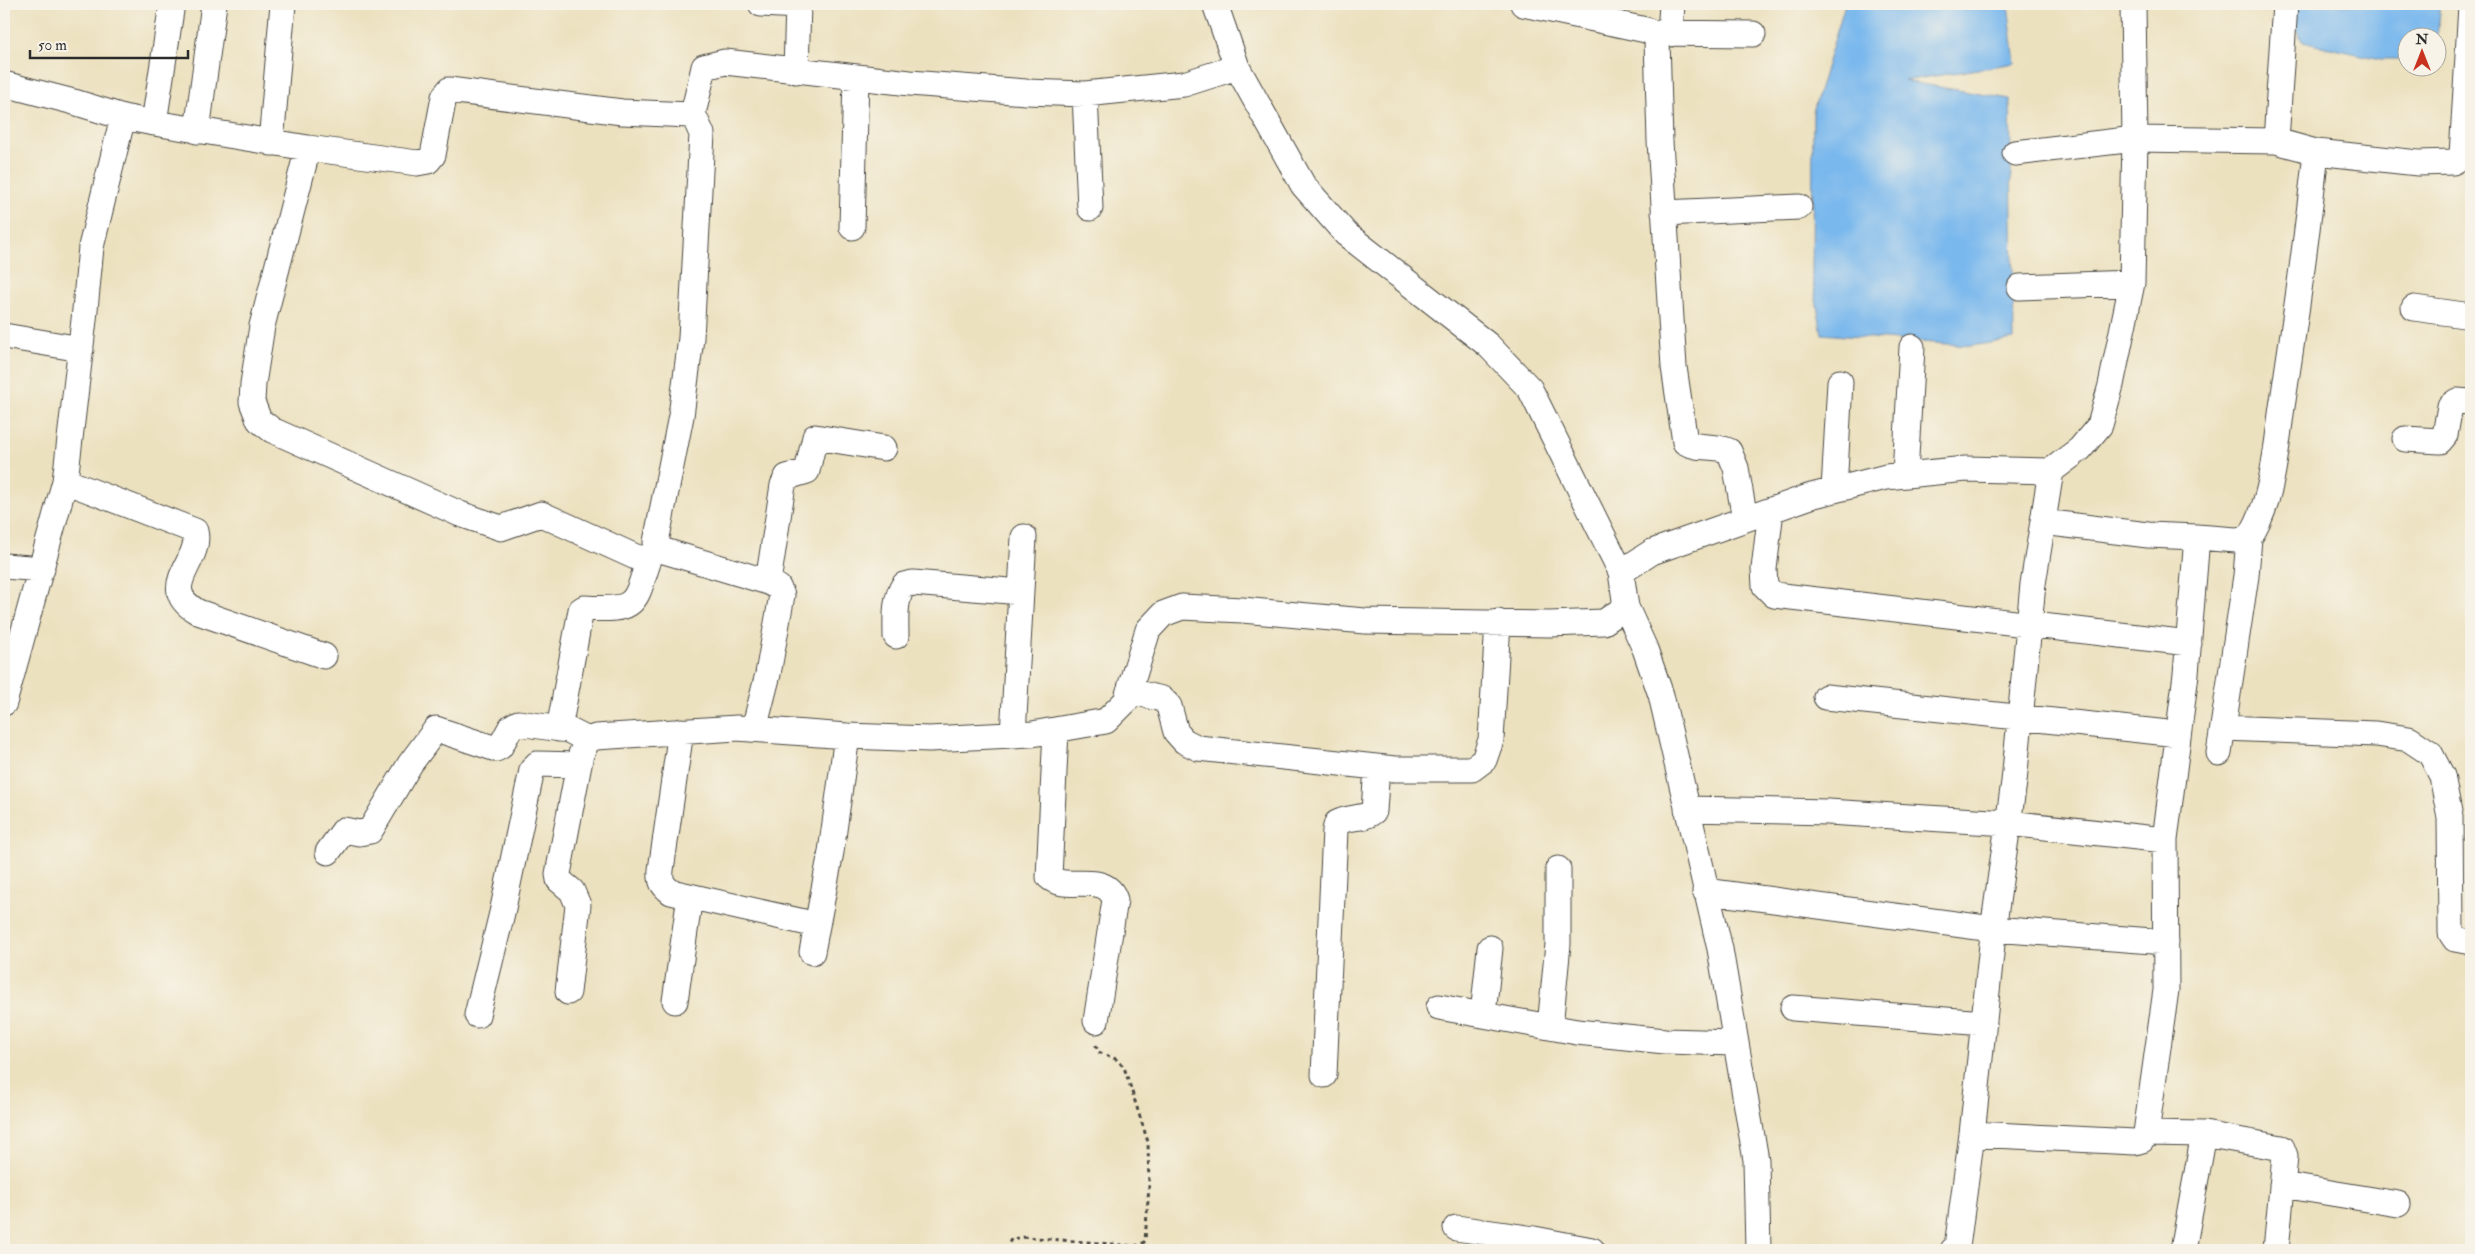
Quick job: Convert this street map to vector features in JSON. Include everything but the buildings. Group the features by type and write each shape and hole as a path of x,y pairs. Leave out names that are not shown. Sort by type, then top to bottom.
{"street":[{"path":"154,123 172,4"},
{"path":"197,131 214,4"},
{"path":"271,142 283,4"},
{"path":"761,4 798,5 796,71"},
{"path":"1214,4 1237,67 1304,185 1346,234 1488,345 1530,389 1622,572 1626,607 1645,649 1661,695 1722,958 1756,1160 1758,1250"},
{"path":"1523,4 1606,20 1662,34 1753,34"},
{"path":"1672,4 1658,49 1664,214 1674,367 1685,442 1690,445 1720,447 1729,451 1736,468 1745,519"},
{"path":"1622,572 1652,552 1834,490 1886,477 1966,469 2051,471 2080,449 2100,425 2111,385 2132,283 2135,139 2133,4"},
{"path":"2276,141 2284,4"},
{"path":"2015,153 2135,139 2276,141 2316,152 2418,163 2453,162 2467,153 2471,6"},
{"path":"558,729 581,610 584,608 611,610 622,608 633,602 653,551 681,416 691,338 702,134 693,114 701,71 704,67 712,63 725,62 856,78 1016,91 1085,94 1184,84 1237,67"},
{"path":"852,227 856,78"},
{"path":"4,84 123,117 154,123 308,148 417,163 428,161 433,155 444,97 449,90 622,112 693,114"},
{"path":"1085,94 1090,208"},
{"path":"4,703 65,481 81,349 90,247 123,117"},
{"path":"308,148 262,326 252,402 259,420 272,430 460,514 501,528 541,514 640,559 653,551 661,550 768,582 778,588 782,595 781,605 754,729"},
{"path":"2219,752 2246,576 2249,538 2254,530 2270,485 2303,275 2316,152"},
{"path":"1664,214 1798,206"},
{"path":"2020,287 2132,283"},
{"path":"2414,308 2471,316"},
{"path":"4,336 81,349"},
{"path":"1905,475 1912,347"},
{"path":"1834,490 1840,382"},
{"path":"2405,439 2440,441 2444,435 2450,406 2457,401 2471,402"},
{"path":"768,582 783,485 788,477 807,471 815,437 884,448"},
{"path":"1953,1250 1957,1247 1972,1134 1993,930 2020,718 2033,584 2051,471"},
{"path":"65,481 195,531 196,543 180,586 180,596 185,604 198,612 324,656"},
{"path":"1772,510 1764,569 1765,586 1774,595 2189,643"},
{"path":"2043,522 2148,535 2236,540 2249,538"},
{"path":"1013,735 1024,537"},
{"path":"1972,1134 2135,1142 2142,1140 2146,1133 2166,990 2165,840 2189,643 2198,537"},
{"path":"4,566 42,569"},
{"path":"896,636 898,597 904,585 913,583 1021,592"},
{"path":"328,852 344,830 359,833 370,831 410,764 436,729 496,749 500,747 514,724 576,732 588,740 613,734 754,729 847,736 929,739 1013,735 1106,721 1126,701 1148,630 1163,614 1182,607 1365,621 1550,624 1604,622 1626,607"},
{"path":"1129,691 1162,699 1169,706 1176,732 1184,741 1198,748 1377,767 1438,770 1472,769 1484,760 1490,740 1498,622"},
{"path":"1826,697 2178,734"},
{"path":"2223,728 2376,734 2409,739 2430,753 2442,776 2450,817 2451,933 2455,939 2471,942"},
{"path":"1056,730 1049,877 1058,882 1106,886 1112,892 1114,900 1096,1021"},
{"path":"681,731 660,879 663,886 671,892 818,925"},
{"path":"812,952 831,852 847,736"},
{"path":"568,992 578,906 577,896 559,880 558,874 581,754 588,740"},
{"path":"477,1015 502,913 532,770 537,764 546,763 579,765"},
{"path":"1324,1076 1335,830 1337,824 1342,820 1370,815 1374,811 1377,767"},
{"path":"1687,809 1828,812 2008,823 2165,840"},
{"path":"1550,1027 1558,944 1558,869"},
{"path":"1705,891 1993,930 2166,942"},
{"path":"675,1001 690,896"},
{"path":"1483,1015 1490,948"},
{"path":"1439,1007 1550,1027 1665,1041 1735,1043"},
{"path":"1793,1008 1984,1023"},
{"path":"2146,1133 2204,1134 2282,1148 2284,1156 2276,1250"},
{"path":"2183,1250 2204,1134"},
{"path":"2282,1185 2398,1204"},
{"path":"1456,1228 1534,1239 1592,1250"}],"path":[{"path":"1006,1250 1011,1239 1025,1237 1135,1246 1146,1241 1149,1186 1148,1142 1124,1067 1116,1059 1096,1049 1096,1021"}],"water":[{"path":"1845,4 2008,4 2015,63 1904,81 2010,99 2014,339 1971,346 1822,334 1812,276 1813,112"},
{"path":"2294,4 2441,4 2438,28 2398,28 2398,59 2380,59 2303,42 2291,20"}]}
